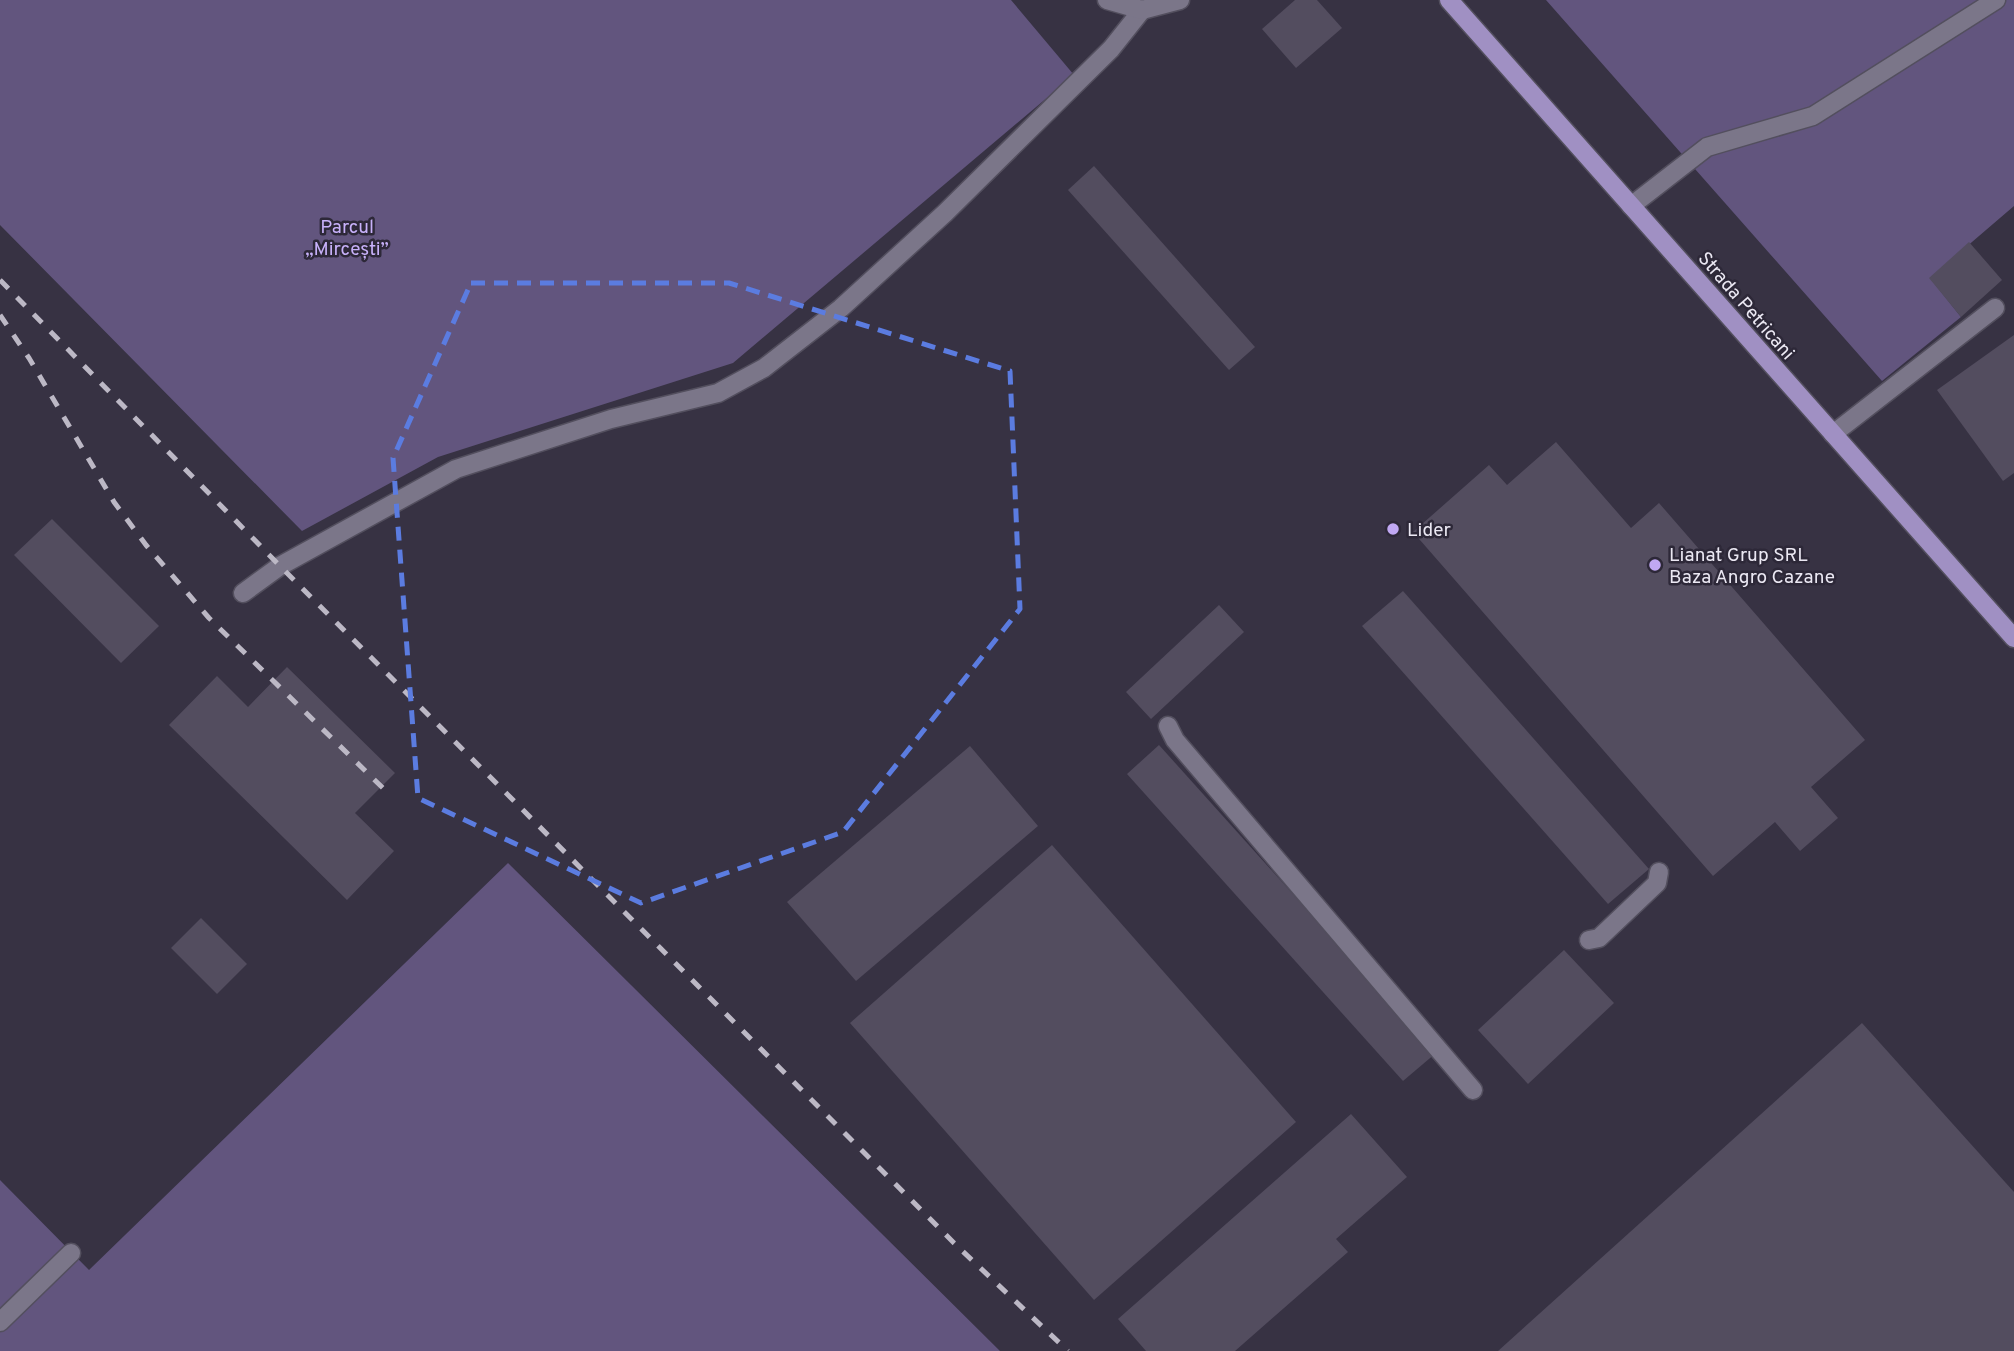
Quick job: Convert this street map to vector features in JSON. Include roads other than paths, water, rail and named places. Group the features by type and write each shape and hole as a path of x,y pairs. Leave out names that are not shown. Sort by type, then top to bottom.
{"main road":[{"name":"Strada Petricani","path":"1448,0 2014,638"}],"street":[{"path":"1107,0 1142,10 1180,0"},
{"path":"1631,206 1707,147 1813,116 1996,0"},
{"path":"243,593 280,566 456,469 611,419 718,393 764,368 841,308 945,212 1111,49 1142,10"},
{"path":"1833,434 1995,307"},
{"path":"1168,726 1184,751 1473,1090"},
{"path":"1589,940 1600,939 1657,883 1659,872"},
{"path":"0,1322 71,1253"}],"railway":[{"path":"0,280 280,566 954,1243 1068,1351"},
{"path":"0,315 29,358 114,502 146,545 209,618 390,795"}],"place":[{"name":"Lider","path":"1393,529"},
{"name":"Lianat Grup SRL Baza Angro Cazane","path":"1655,565"}],"park label":[{"name":"Parcul „Mircești”","path":"347,237"}]}
